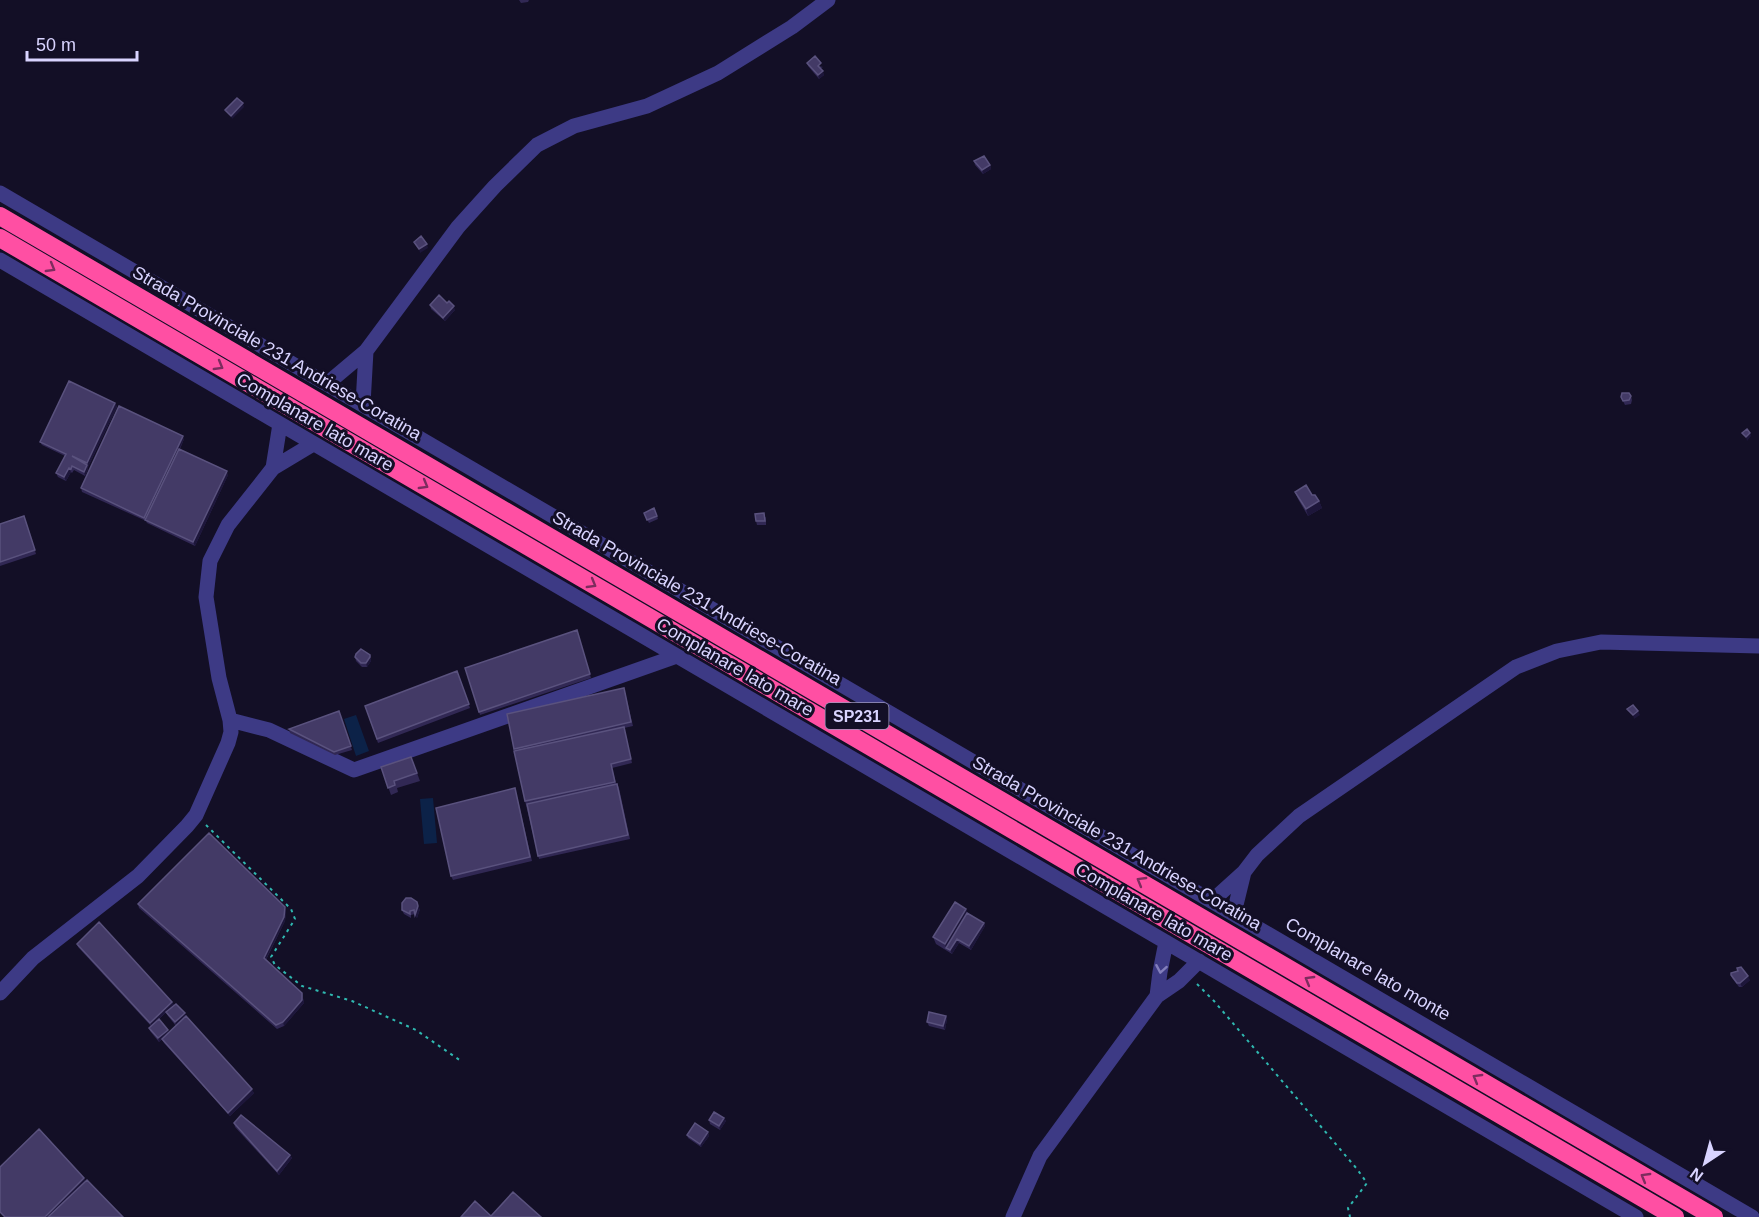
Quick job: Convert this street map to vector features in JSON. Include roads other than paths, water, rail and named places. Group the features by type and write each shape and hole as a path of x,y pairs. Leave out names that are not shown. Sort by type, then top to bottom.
{"highway":[{"name":"Strada Provinciale 231 Andriese-Coratina","path":"0,216 1714,1217"},
{"name":"SP231","path":"0,238 1675,1217"}],"street":[{"path":"328,383 366,351 459,227 495,186 537,146 574,126 646,105 718,73 792,27 828,0"},
{"name":"Complanare lato monte","path":"0,193 1752,1217"},
{"name":"Complanare lato mare","path":"0,260 1636,1217"},
{"path":"363,404 366,351"},
{"path":"273,468 280,424"},
{"path":"0,993 33,957 138,876 196,815 228,744 231,732 207,609 206,586 212,554 228,525 273,468 314,444"},
{"path":"1213,900 1299,816 1516,667 1557,651 1600,642 1759,646"},
{"path":"230,720 269,730 354,770 677,656"},
{"path":"1234,913 1244,872"},
{"path":"1157,996 1166,942"},
{"path":"1013,1217 1040,1156 1157,996 1199,961"}],"water":[{"path":"356,715 369,751 356,756 344,719"},
{"path":"433,798 437,843 424,844 420,799"}]}
